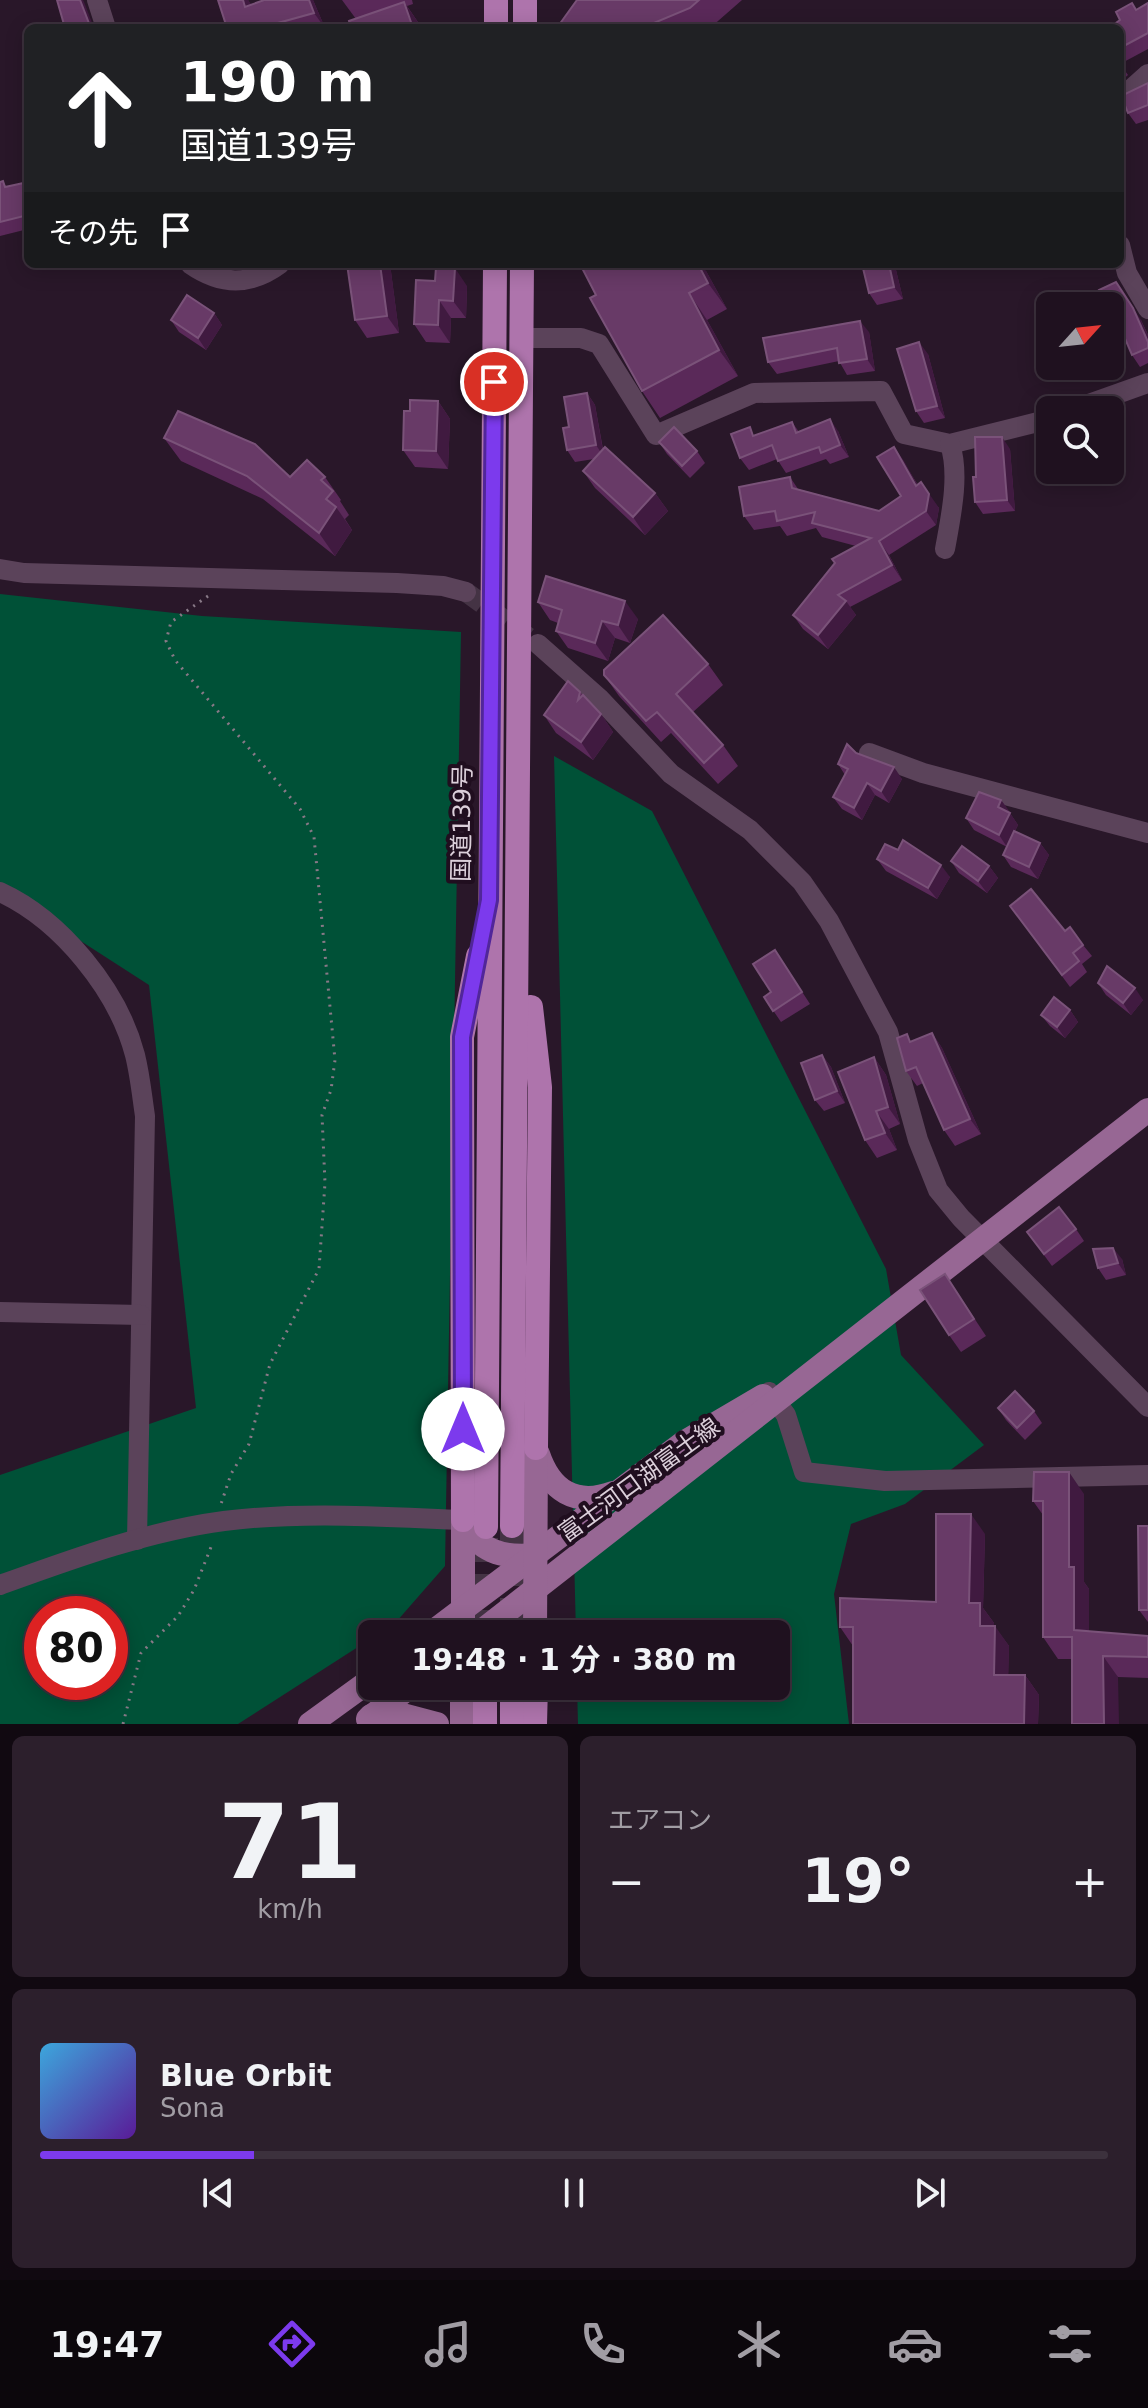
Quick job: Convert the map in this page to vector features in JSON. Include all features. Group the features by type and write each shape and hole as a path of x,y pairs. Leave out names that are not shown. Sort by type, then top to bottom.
{"highway":[{"path":"496,0 496,24"},
{"path":"525,0 525,24"},
{"name":"国道139号","path":"475,1524 462,1037 489,900 495,268"},
{"path":"512,1526 520,902 522,268"},
{"path":"520,902 540,1087 536,1448"},
{"path":"485,1700 485,1724"},
{"path":"512,1700 512,1724"},
{"path":"535,1724 536,1700"}],"main road":[{"name":"富士河口湖富士線","path":"504,1620 536,1590 772,1397 857,1338 1148,1110"},
{"name":"富士河口湖富士線","path":"448,1620 683,1443 772,1397"},
{"path":"536,1448 544,1471 568,1496 597,1499 618,1492"},
{"path":"535,1620 536,1448"},
{"path":"475,1524 479,1545 493,1553 535,1555"},
{"path":"475,1524 471,1550 480,1565 500,1581 519,1589 536,1590"},
{"path":"463,1620 475,1524"},
{"path":"463,1608 480,1620"},
{"path":"310,1724 358,1689"},
{"path":"366,1720 392,1700"},
{"path":"462,1700 462,1724"},
{"path":"366,1720 403,1715 437,1724"}],"street":[{"path":"97,0 105,24"},
{"path":"1124,95 1148,74"},
{"path":"1124,261 1127,273 1148,309"},
{"path":"198,268 222,281 245,281 272,268"},
{"path":"522,338 581,338 599,344 656,435 754,393 881,391 904,434 950,444 1036,422"},
{"path":"1111,396 1148,383"},
{"path":"945,549 952,511 953,454 950,444"},
{"path":"0,569 24,573 397,583 443,586 466,592"},
{"path":"538,644 599,698 671,774 750,830 802,882 829,921 888,1032 918,1140 938,1190 983,1240 1148,1407"},
{"path":"869,753 923,773 1148,833"},
{"path":"0,892 62,936 108,992 134,1053 145,1116 137,1540"},
{"path":"0,1312 141,1315"},
{"path":"772,1397 786,1415 804,1472 885,1481 1148,1475"},
{"path":"0,1585 137,1540 221,1522 326,1515 475,1524"}],"path":[{"path":"123,1724 141,1653 186,1603 221,1522 222,1494 249,1444 270,1364 319,1269 325,1183 322,1115 331,1090 335,1060 314,837 300,809 175,660 166,641 171,622 203,603 216,579"}],"green space":[{"path":"0,594 202,616 461,632 445,1566 398,1620 358,1620 358,1647 238,1724 0,1724 0,1475 196,1408 149,985 0,889"},
{"path":"554,756 652,811 886,1269 901,1355 984,1445 905,1504 851,1524 834,1594 849,1724 578,1724 577,1700 790,1700 790,1620 576,1620"}],"building":[{"path":"57,0 80,0 89,24 64,24"},
{"path":"218,0 243,0 245,7 264,0 309,0 314,13 274,24 226,24"},
{"path":"577,0 699,0 690,8 652,24 560,24"},
{"path":"404,2 412,24 350,24 349,21"},
{"path":"1132,3 1136,10 1148,3 1148,33 1124,46 1124,24 1114,24 1120,20 1116,12"},
{"path":"1148,83 1148,105 1128,113 1124,95"},
{"path":"3,181 5,187 24,183 24,216 0,222 0,182"},
{"path":"348,268 381,268 387,316 355,320"},
{"path":"436,268 455,268 453,301 439,300 438,325 414,324 416,280 435,281"},
{"path":"582,268 700,268 708,283 689,293 719,350 642,391 590,298 596,295"},
{"path":"863,268 890,268 894,287 869,293"},
{"path":"1116,282 1123,292 1100,292"},
{"path":"1124,294 1148,342 1148,348 1132,355 1124,336"},
{"path":"187,295 214,313 198,338 171,320"},
{"path":"860,321 867,359 839,363 837,348 768,362 763,338"},
{"path":"919,342 937,406 916,411 897,349"},
{"path":"587,393 596,445 567,450 563,428 569,427 564,397"},
{"path":"410,400 438,401 436,451 403,450 404,411 410,411"},
{"path":"178,411 255,444 290,477 307,460 325,477 321,480 333,491 326,499 336,507 319,533 247,476 164,438"},
{"path":"830,419 840,445 821,453 819,447 778,461 772,445 740,458 731,434 750,427 753,436 792,422 796,433"},
{"path":"674,427 697,451 682,466 659,442"},
{"path":"975,437 1002,437 1007,500 975,502"},
{"path":"605,447 655,493 633,517 583,471"},
{"path":"894,447 916,486 921,482 929,494 926,511 879,541 892,565 838,595 846,601 818,635 793,615 835,563 832,559 871,538 812,523 815,512 777,521 775,511 744,516 739,487 790,477 792,488 879,511 901,496 877,457"},
{"path":"546,576 625,601 618,625 602,621 595,643 556,631 562,610 538,602"},
{"path":"663,615 708,664 676,694 723,745 704,763 657,712 646,721 604,675 604,670"},
{"path":"568,681 580,692 578,700 583,695 601,714 581,742 544,715"},
{"path":"847,744 856,753 894,767 881,791 867,783 854,808 833,797 848,769 838,764"},
{"path":"979,792 1001,800 998,807 1010,813 999,835 966,818"},
{"path":"1014,831 1040,843 1029,867 1003,855"},
{"path":"903,840 941,865 928,888 877,859 885,844 898,850"},
{"path":"962,846 989,866 978,881 951,861"},
{"path":"1031,889 1065,931 1070,927 1083,945 1073,953 1079,961 1062,975 1010,906"},
{"path":"775,950 802,992 773,1011 764,997 771,992 753,964"},
{"path":"1107,966 1135,988 1123,1003 1098,983"},
{"path":"1054,997 1070,1010 1057,1027 1041,1015"},
{"path":"932,1033 970,1119 944,1130 916,1067 906,1071 897,1038 907,1034 910,1042"},
{"path":"822,1055 837,1091 815,1100 801,1063"},
{"path":"874,1057 888,1107 876,1111 885,1133 865,1140 838,1072"},
{"path":"1059,1207 1076,1229 1044,1254 1027,1232"},
{"path":"1113,1248 1118,1263 1098,1268 1093,1249"},
{"path":"945,1274 974,1319 949,1335 920,1290"},
{"path":"1015,1391 1034,1411 1017,1428 998,1408"},
{"path":"1034,1472 1069,1472 1069,1567 1074,1567 1074,1630 1148,1636 1148,1657 1103,1656 1104,1724 1072,1724 1072,1637 1043,1637 1043,1501 1033,1501"},
{"path":"936,1514 971,1514 969,1603 980,1603 980,1626 995,1626 994,1675 1025,1675 1024,1724 853,1724 853,1627 840,1627 840,1598 936,1602"},
{"path":"1138,1526 1148,1526 1148,1610 1139,1610"}],"tunnel":[{"path":"466,592 528,637"},
{"path":"512,1526 512,1620"},
{"path":"485,1620 486,1528"}],"route":[{"path":"463,1429 462,1037 489,900 494,382"}]}
